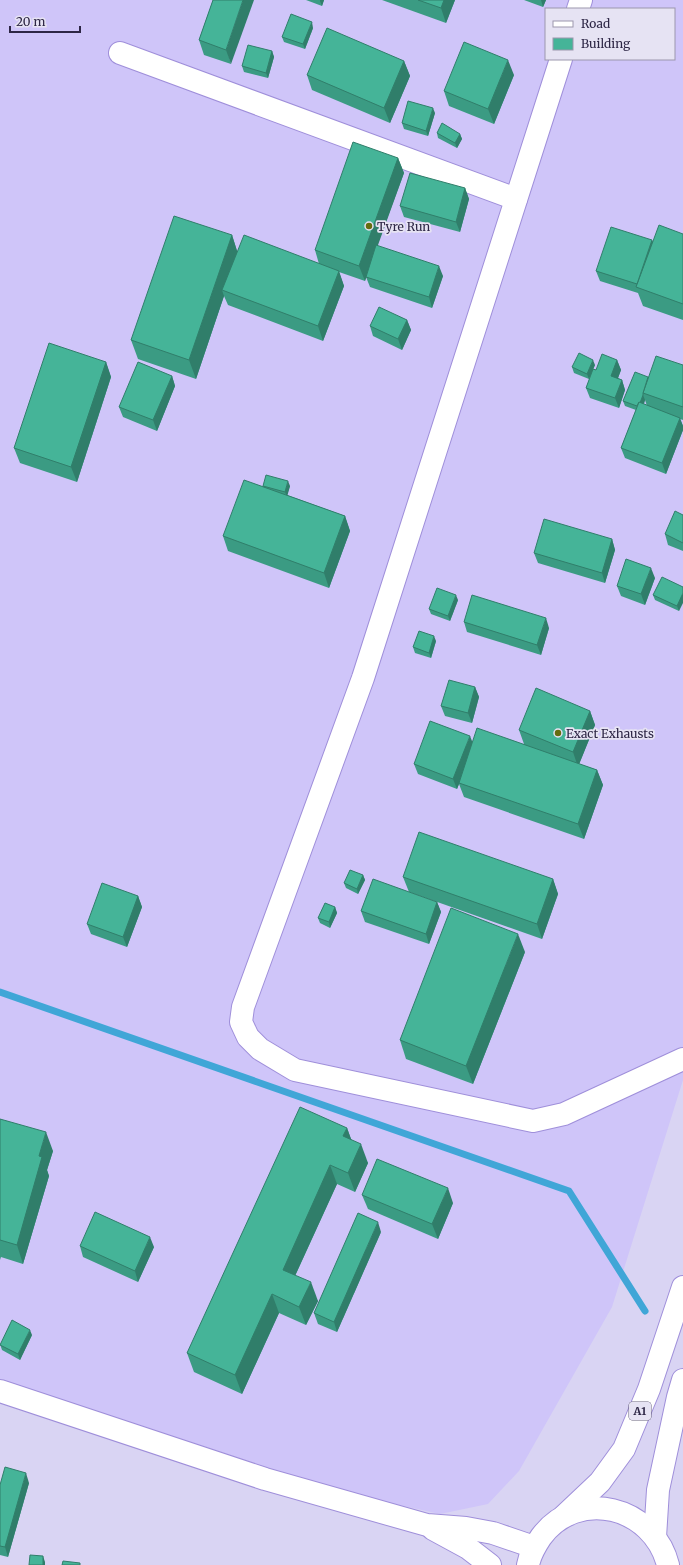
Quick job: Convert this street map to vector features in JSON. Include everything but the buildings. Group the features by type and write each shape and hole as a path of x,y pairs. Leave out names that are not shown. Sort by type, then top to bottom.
{"main road":[{"path":"120,54 516,199"},
{"path":"561,60 363,678 243,1007 242,1022 248,1037 260,1049 295,1070 533,1121 564,1114 683,1059"},
{"name":"A1","path":"531,1556 547,1529 564,1516 600,1482 624,1449 649,1389 683,1287"},
{"path":"655,1537 658,1490 683,1380"},
{"path":"0,1391 265,1479 427,1525 493,1532 531,1556"},
{"name":"A1","path":"564,1516 597,1508 614,1510 630,1516 644,1525 655,1537 665,1553 668,1565"},
{"path":"427,1525 468,1548 490,1565"}],"shaded area":[{"path":"0,0 683,0 683,1080 612,1307 519,1471 488,1504 440,1514 345,1493 0,1379"}],"waterway":[{"path":"0,992 569,1191 645,1311"}],"place":[{"name":"Tyre Run","path":"369,226"},
{"name":"Exact Exhausts","path":"558,733"}]}
